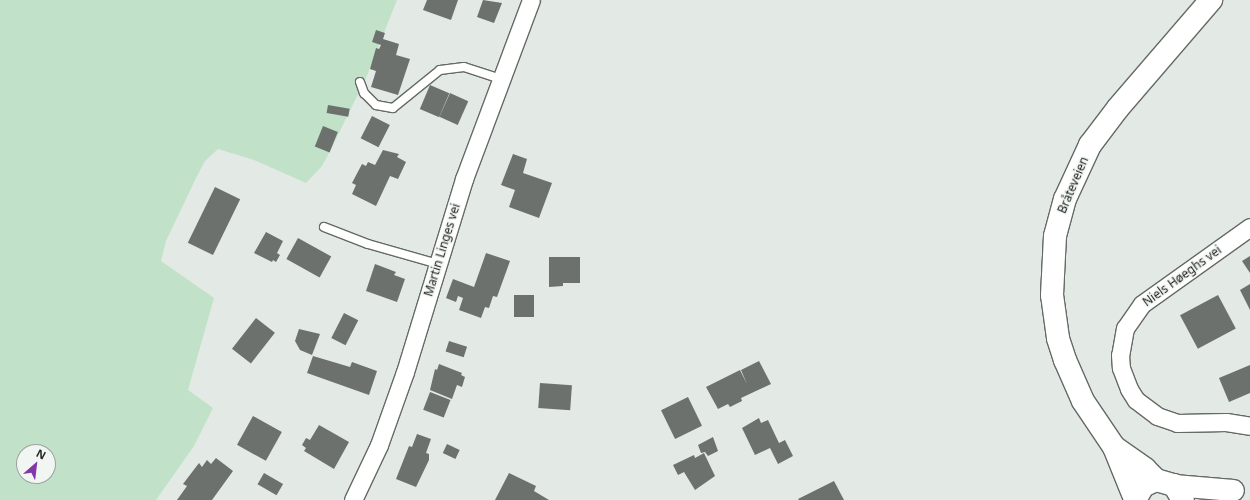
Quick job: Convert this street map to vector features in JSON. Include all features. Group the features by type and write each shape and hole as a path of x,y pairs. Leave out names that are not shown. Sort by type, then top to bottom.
{"main road":[{"name":"Bråteveien","path":"1135,499 1114,447 1077,389 1058,338 1052,274 1059,217 1072,182 1095,139 1140,81 1211,0"},
{"name":"Bråteveien","path":"1114,447 1171,489"},
{"path":"1135,499 1143,486 1171,489"}],"street":[{"name":"Martin Linges vei","path":"353,500 393,406 464,179 532,0"},
{"name":"Niels Høeghs vei","path":"1250,227 1142,304 1126,328 1120,355 1121,368 1129,389 1136,400 1157,416 1177,423 1226,422 1250,426"},
{"path":"1171,489 1242,487"},
{"path":"1213,500 1242,487"}],"lane":[{"path":"360,82 364,93 376,105 393,108 440,70 464,67 502,79"},
{"path":"324,227 368,244 438,264"}],"green space":[{"path":"0,0 397,0 366,78 330,151 322,166 306,183 254,160 218,149 205,161 196,178 166,241 161,261 214,298 188,390 213,408 194,446 156,500 0,500"}],"building":[{"path":"427,0 458,0 451,20 423,10"},
{"path":"483,0 502,3 494,23 477,17"},
{"path":"376,30 385,33 383,39 399,44 396,55 410,59 398,95 371,87 376,71 370,69 376,48 379,49 381,45 372,42"},
{"path":"430,85 449,93 439,117 420,109"},
{"path":"450,93 468,101 458,125 439,117"},
{"path":"328,105 350,109 348,117 327,113"},
{"path":"372,116 390,125 378,147 361,138"},
{"path":"323,126 338,132 330,152 315,146"},
{"path":"383,150 399,154 397,157 406,162 398,179 390,176 376,206 352,194 356,185 352,183 362,164 366,166 368,162 375,165"},
{"path":"513,154 527,159 523,173 552,183 539,218 509,207 515,190 501,185"},
{"path":"215,187 240,199 213,255 188,243"},
{"path":"266,232 283,241 277,253 280,255 276,262 273,260 272,262 254,253"},
{"path":"298,238 331,256 320,277 286,259"},
{"path":"486,253 510,261 497,297 493,296 489,308 485,307 481,318 459,310 463,298 458,296 456,302 446,298 453,279 474,287"},
{"path":"1250,256 1250,273 1242,261"},
{"path":"549,257 580,257 580,283 563,283 563,286 549,287"},
{"path":"375,264 396,272 394,275 405,279 397,302 366,291"},
{"path":"1250,284 1250,310 1240,290"},
{"path":"514,295 534,295 534,317 514,317"},
{"path":"1218,295 1236,329 1198,349 1180,315"},
{"path":"344,313 358,320 346,345 331,338"},
{"path":"256,318 275,333 251,364 232,349"},
{"path":"299,329 320,334 312,355 300,350 295,341"},
{"path":"449,341 467,347 464,357 446,351"},
{"path":"313,356 350,367 352,362 377,371 369,395 307,373"},
{"path":"759,361 771,384 741,398 742,401 730,407 728,404 718,409 706,387 740,370 747,384 741,370"},
{"path":"439,364 462,373 461,375 465,377 462,387 457,385 452,399 430,390 435,369 437,370"},
{"path":"1250,365 1250,393 1229,402 1219,378"},
{"path":"540,383 572,385 570,410 538,408"},
{"path":"430,392 451,400 444,418 423,410"},
{"path":"688,397 702,426 675,439 661,410"},
{"path":"253,416 282,432 266,461 237,445"},
{"path":"759,418 761,423 768,420 779,443 785,440 793,456 778,464 770,448 755,455 742,428"},
{"path":"319,425 349,442 334,469 304,451 306,448 302,445 306,438 310,440"},
{"path":"417,434 431,439 426,453 429,454 429,460 416,487 396,479 409,446 412,447"},
{"path":"713,437 718,451 708,456 705,452 701,453 698,445"},
{"path":"447,444 460,450 455,459 443,453"},
{"path":"704,453 715,476 695,490 684,472 678,475 673,465 694,455 695,458"},
{"path":"216,458 233,471 212,500 177,500 187,486 183,484 199,463 202,467 207,460 211,464"},
{"path":"264,473 283,484 277,495 258,484"},
{"path":"509,473 536,486 534,491 549,500 495,500"},
{"path":"834,481 844,500 798,499"}]}
